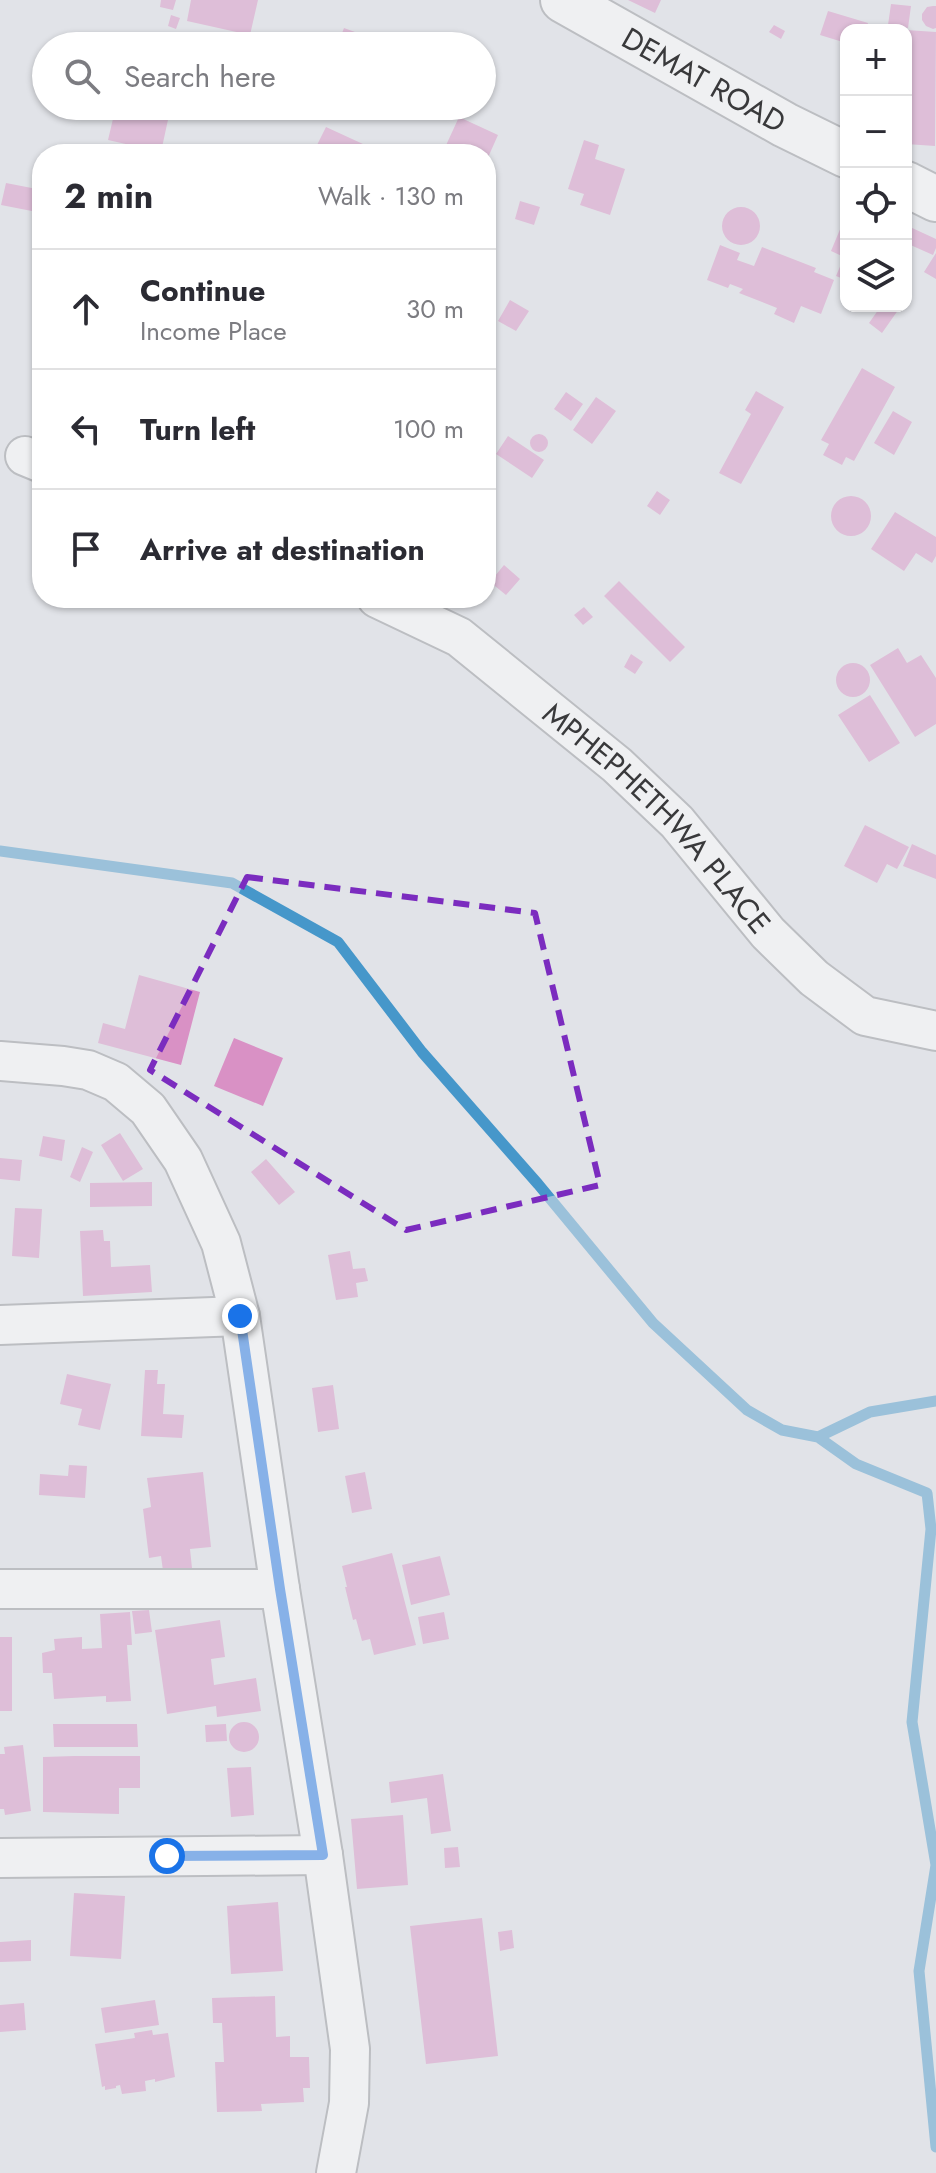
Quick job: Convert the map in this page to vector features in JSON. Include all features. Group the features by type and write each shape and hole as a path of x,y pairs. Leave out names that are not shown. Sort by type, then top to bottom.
{"street":[{"name":"DEMAT ROAD","path":"563,0 785,125 840,152"},
{"path":"912,187 936,199"},
{"name":"MPHEPHETHWA PLACE","path":"398,608 459,637 617,765 677,822 768,933 814,978 865,1016 936,1031"},
{"path":"0,1061 88,1070 116,1082 148,1109 183,1160 221,1243 240,1316 350,2049 349,2103 336,2173"},
{"path":"0,1325 240,1316"},
{"path":"0,1589 280,1589"},
{"path":"0,1858 323,1855"}],"highlighted area":[{"path":"247,877 535,913 600,1185 406,1230 150,1070"}],"building":[{"path":"161,0 176,0 173,10 160,7"},
{"path":"191,0 258,0 251,32 236,32 187,21"},
{"path":"628,0 661,0 655,13"},
{"path":"891,4 911,6 909,24 888,24"},
{"path":"936,6 936,28 933,29 926,26 922,14 927,7"},
{"path":"828,11 868,23 840,24 840,41 820,35"},
{"path":"171,15 180,18 176,29 168,26"},
{"path":"774,25 785,31 781,39 769,32"},
{"path":"912,30 936,32 935,146 912,144"},
{"path":"113,120 168,120 163,144 126,144 108,140"},
{"path":"458,120 466,120 498,135 494,144 447,144"},
{"path":"326,127 363,144 318,144"},
{"path":"584,140 599,145 595,159 625,169 610,215 580,205 584,194 568,189"},
{"path":"6,183 32,188 32,211 1,205"},
{"path":"520,201 540,207 534,225 515,219"},
{"path":"741,207 754,213 760,226 754,239 741,245 728,239 722,226 728,213"},
{"path":"912,228 936,239 933,255 912,246"},
{"path":"840,229 840,255 831,251"},
{"path":"720,245 740,253 737,260 754,266 762,247 816,268 814,272 834,280 821,314 801,306 794,323 774,314 777,308 739,293 743,289 730,284 728,288 707,280"},
{"path":"936,253 936,279 924,272"},
{"path":"510,300 529,311 516,331 498,321"},
{"path":"877,312 897,312 882,333 869,323"},
{"path":"862,368 895,387 854,461 846,457 842,465 823,455 829,444 821,440"},
{"path":"756,391 784,407 741,484 719,473 751,414 745,410"},
{"path":"566,392 583,404 571,421 554,409"},
{"path":"596,397 616,411 592,444 573,430"},
{"path":"893,411 912,422 894,455 874,443"},
{"path":"539,434 548,443 539,452 530,443"},
{"path":"508,436 544,460 532,478 496,454"},
{"path":"657,491 670,500 660,515 647,506"},
{"path":"851,496 865,502 871,516 865,530 851,536 837,530 831,516 837,502"},
{"path":"895,512 936,537 936,556 932,563 916,553 904,571 871,549"},
{"path":"504,565 520,579 506,595 496,587 496,575"},
{"path":"619,581 685,647 670,662 604,596"},
{"path":"584,607 593,617 583,625 574,615"},
{"path":"898,648 907,663 921,655 936,678 936,724 915,737 870,665"},
{"path":"631,654 643,662 635,674 624,667"},
{"path":"853,663 865,668 870,680 865,692 853,697 841,692 836,680 841,668"},
{"path":"870,695 900,743 869,762 838,715"},
{"path":"865,825 909,847 897,869 887,864 877,883 844,866"},
{"path":"912,844 936,855 936,879 903,866"},
{"path":"139,975 200,992 181,1065 98,1043 103,1023 125,1029"},
{"path":"234,1038 283,1058 263,1106 214,1086"},
{"path":"120,1133 143,1169 123,1181 101,1145"},
{"path":"43,1136 65,1140 62,1161 39,1156"},
{"path":"82,1147 93,1152 80,1182 70,1177"},
{"path":"0,1158 22,1160 20,1181 0,1179"},
{"path":"266,1159 295,1192 279,1205 251,1172"},
{"path":"152,1182 152,1206 90,1207 90,1183"},
{"path":"15,1208 42,1209 39,1258 12,1256"},
{"path":"103,1230 104,1241 110,1241 111,1267 150,1265 152,1292 83,1296 80,1231"},
{"path":"350,1251 353,1269 365,1268 368,1281 356,1283 358,1297 336,1300 328,1255"},
{"path":"145,1370 158,1370 157,1384 165,1384 163,1414 184,1415 182,1438 141,1436"},
{"path":"67,1374 111,1384 100,1430 78,1425 82,1409 60,1404"},
{"path":"333,1385 339,1429 318,1432 312,1388"},
{"path":"69,1465 87,1466 85,1498 39,1495 40,1474 68,1476"},
{"path":"203,1472 211,1547 190,1549 192,1568 163,1571 161,1556 149,1558 143,1509 151,1507 147,1478"},
{"path":"365,1472 372,1509 352,1513 345,1476"},
{"path":"392,1553 416,1645 374,1655 370,1639 362,1641 356,1619 353,1620 342,1566"},
{"path":"440,1556 450,1595 411,1605 402,1565"},
{"path":"149,1610 152,1632 135,1634 132,1611"},
{"path":"130,1612 132,1645 127,1645 131,1701 106,1702 106,1696 54,1699 52,1673 43,1673 42,1653 55,1650 54,1639 82,1637 82,1649 102,1648 100,1614"},
{"path":"444,1612 449,1639 423,1644 418,1617"},
{"path":"220,1620 225,1657 211,1659 214,1685 256,1678 261,1711 217,1717 216,1706 167,1714 155,1630"},
{"path":"0,1637 12,1637 12,1711 0,1711"},
{"path":"244,1722 254,1727 259,1737 254,1747 244,1752 234,1747 229,1737 234,1727"},
{"path":"53,1724 137,1724 138,1747 54,1747"},
{"path":"226,1724 227,1741 206,1742 205,1725"},
{"path":"23,1745 31,1811 5,1815 4,1809 0,1809 0,1754 5,1754 4,1747"},
{"path":"140,1756 140,1788 119,1788 119,1814 43,1812 43,1757"},
{"path":"251,1767 254,1815 231,1817 227,1768"},
{"path":"443,1774 451,1831 431,1834 427,1798 391,1803 389,1782"},
{"path":"403,1815 408,1885 357,1889 351,1819"},
{"path":"458,1847 460,1867 445,1868 444,1848"},
{"path":"74,1893 125,1896 121,1959 70,1956"},
{"path":"278,1902 283,1971 231,1974 227,1906"},
{"path":"482,1918 498,2056 426,2064 410,1926"},
{"path":"512,1930 514,1948 500,1951 498,1932"},
{"path":"31,1940 31,1961 0,1962 0,1942"},
{"path":"275,1996 276,2037 290,2036 290,2057 309,2057 310,2088 303,2088 304,2102 261,2104 262,2111 217,2112 215,2062 224,2062 222,2023 213,2023 212,1998"},
{"path":"155,2000 159,2025 105,2033 101,2008"},
{"path":"24,2003 26,2030 0,2032 0,2005"},
{"path":"152,2030 153,2035 168,2033 175,2077 145,2081 146,2091 122,2094 120,2085 105,2090 95,2044 135,2038 134,2033"}],"waterway":[{"path":"0,851 232,883 338,942 422,1052 538,1184 653,1323 747,1410 782,1430 818,1437 856,1464 927,1493 931,1529 912,1722 936,1865 919,1971 936,2147"},
{"path":"818,1437 870,1412 936,1401"}],"route":[{"path":"167,1856 323,1855 240,1316"}]}
